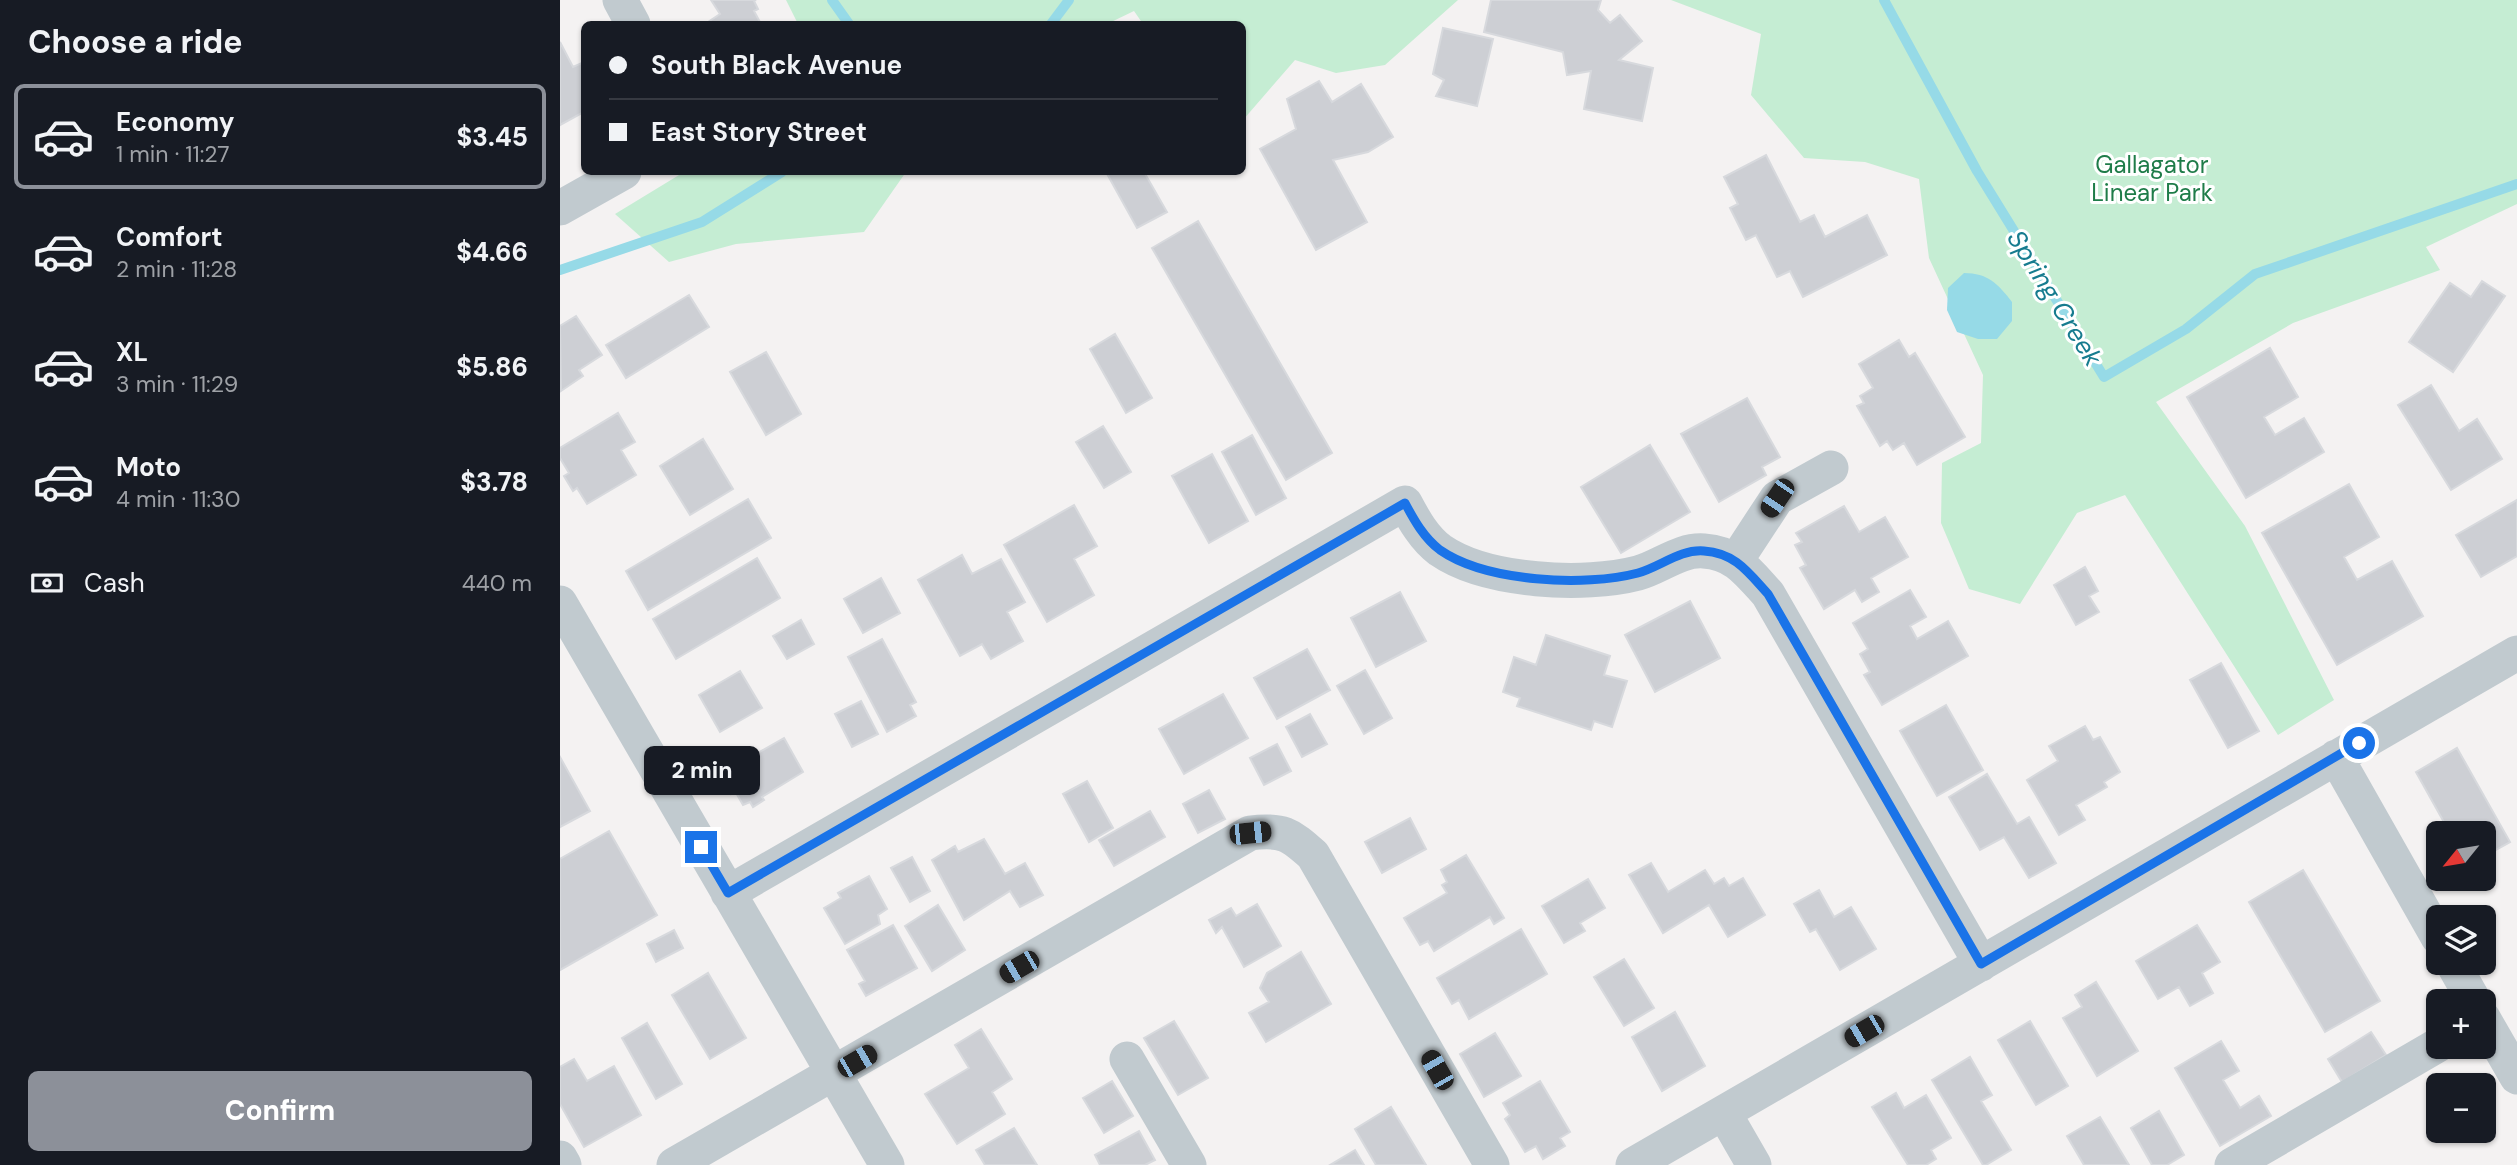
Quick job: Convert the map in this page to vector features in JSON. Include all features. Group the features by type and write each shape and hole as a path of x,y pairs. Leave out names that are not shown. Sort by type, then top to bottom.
{"street":[{"path":"620,0 631,21"},
{"path":"560,208 619,175"},
{"path":"1744,568 1777,498 1831,468"},
{"path":"728,893 1405,503 1419,528 1440,549 1464,562 1523,576 1609,580 1642,572 1672,557 1702,551 1744,568 1768,594 1981,964"},
{"path":"560,603 887,1165"},
{"path":"1633,1165 2517,653"},
{"path":"2336,757 2426,916"},
{"path":"674,1165 1250,833 1276,830 1295,839 1313,855 1492,1165"},
{"path":"2496,1032 2517,1077"},
{"path":"2232,1165 2426,1052"},
{"path":"1127,1059 1189,1165"},
{"path":"1724,1112 1754,1165"},
{"path":"560,1158 564,1165"}],"green space":[{"path":"786,0 1458,0 1385,65 1336,73 1295,60 1246,117 1246,21 1141,21 1134,11 1113,21 796,21"},
{"name":"Gallagator Linear Park","path":"1671,0 2517,0 2517,204 2426,247 2440,270 2293,323 2156,402 2245,526 2334,700 2278,735 2125,495 2077,513 2020,604 1969,589 1941,523 1942,463 1981,443 1983,375 1929,258 1919,179 1865,162 1804,158 1751,95 1761,34"},
{"path":"679,175 904,175 864,232 736,244 669,262 615,214"}],"water":[{"path":"1964,273 1986,277 2012,302 2012,321 1997,339 1978,339 1957,332 1947,310 1948,288"}],"building":[{"path":"711,0 756,0 754,1 758,9 754,11 759,21 710,21 720,14"},
{"path":"1491,0 1601,0 1598,10 1610,23 1620,15 1642,41 1619,60 1653,68 1642,121 1584,109 1591,71 1567,75 1563,52 1484,32"},
{"path":"1443,28 1493,39 1477,106 1436,96 1444,80 1433,74"},
{"path":"560,42 573,67 581,63 581,114 560,125"},
{"path":"1319,81 1332,102 1361,84 1393,137 1368,152 1333,160 1367,222 1316,250 1260,149 1296,129 1287,99"},
{"path":"1766,155 1800,222 1814,215 1825,237 1867,215 1887,255 1803,297 1790,271 1777,277 1756,235 1746,240 1730,208 1738,204 1724,177"},
{"path":"1108,175 1146,175 1167,212 1137,228"},
{"path":"1198,221 1332,453 1286,480 1152,248"},
{"path":"2482,281 2505,296 2453,372 2409,342 2450,283 2471,297"},
{"path":"689,295 709,327 626,378 606,345"},
{"path":"576,316 602,355 579,370 583,376 561,391 560,326"},
{"path":"1115,334 1152,398 1126,413 1090,349"},
{"path":"1899,340 1909,357 1915,353 1965,437 1917,465 1904,443 1893,450 1887,441 1880,446 1857,406 1864,403 1860,396 1873,388 1859,364"},
{"path":"2270,348 2298,397 2264,417 2275,435 2304,418 2324,452 2246,498 2187,397"},
{"path":"766,352 801,414 766,435 730,372"},
{"path":"2431,385 2459,431 2477,419 2502,459 2451,490 2398,405"},
{"path":"1747,398 1780,457 1762,467 1766,475 1719,502 1681,434"},
{"path":"618,413 635,442 621,450 636,475 587,504 577,488 573,491 564,476 569,473 560,458 560,448"},
{"path":"1103,426 1131,472 1104,488 1076,442"},
{"path":"1252,435 1286,498 1256,515 1222,452"},
{"path":"703,439 733,489 690,515 660,466"},
{"path":"1650,445 1690,512 1621,553 1581,487"},
{"path":"1212,454 1248,521 1209,543 1172,476"},
{"path":"2349,484 2379,537 2344,557 2357,580 2392,561 2423,616 2337,665 2262,533"},
{"path":"748,499 771,538 648,610 626,571"},
{"path":"2517,500 2517,556 2481,577 2456,535"},
{"path":"1074,505 1097,546 1074,559 1094,595 1047,622 1004,545"},
{"path":"1844,506 1859,532 1885,517 1908,557 1871,578 1879,592 1862,602 1855,590 1824,609 1800,568 1806,565 1795,545 1802,542 1796,533"},
{"path":"962,555 972,574 1001,559 1025,602 1007,612 1023,641 991,659 982,644 960,656 918,580"},
{"path":"757,558 780,598 676,659 653,619"},
{"path":"2085,567 2098,591 2089,596 2099,612 2076,625 2054,585"},
{"path":"881,578 900,613 863,633 844,599"},
{"path":"1910,590 1926,617 1910,626 1917,639 1948,621 1968,656 1882,705 1864,675 1870,672 1860,654 1868,649 1853,623"},
{"path":"1400,592 1426,641 1376,667 1351,618"},
{"path":"1690,601 1720,658 1655,692 1625,635"},
{"path":"801,620 814,644 787,659 773,636"},
{"path":"1546,635 1610,656 1604,675 1627,681 1612,727 1594,721 1591,730 1517,706 1520,698 1503,692 1514,657 1536,665"},
{"path":"882,639 916,702 910,705 916,716 887,732 848,657"},
{"path":"1307,649 1330,690 1277,719 1254,678"},
{"path":"2221,663 2259,731 2228,748 2190,680"},
{"path":"1365,670 1392,718 1364,734 1337,686"},
{"path":"740,671 762,708 720,732 699,695"},
{"path":"1223,694 1248,738 1184,774 1159,729"},
{"path":"861,701 878,734 852,747 835,714"},
{"path":"1946,705 1983,770 1937,796 1900,731"},
{"path":"1310,714 1327,744 1302,757 1286,727"},
{"path":"2085,726 2093,740 2100,737 2120,772 2104,782 2107,787 2076,805 2085,820 2059,835 2027,780 2058,761 2049,746"},
{"path":"784,738 803,772 762,797 764,800 753,807 750,802 743,805 735,791 731,794 725,784 730,781 723,770 730,766 726,760 737,754 742,762"},
{"path":"1277,744 1291,771 1264,785 1250,758"},
{"path":"2457,748 2510,842 2496,850 2496,821 2443,821 2416,772"},
{"path":"560,757 590,811 560,827"},
{"path":"1987,774 2017,824 2029,817 2056,863 2029,878 2004,837 1980,850 1949,797"},
{"path":"1087,781 1113,828 1089,842 1063,794"},
{"path":"1209,790 1225,819 1198,833 1183,804"},
{"path":"1150,811 1165,837 1114,866 1099,840"},
{"path":"1410,818 1426,849 1382,873 1365,842"},
{"path":"609,831 657,915 560,970 560,859"},
{"path":"984,839 1005,874 1025,863 1043,895 1020,907 1010,891 964,920 932,860 955,846 958,852"},
{"path":"1466,855 1504,918 1494,924 1490,917 1434,951 1428,941 1420,945 1404,918 1447,893 1442,885 1447,882 1441,870"},
{"path":"912,857 930,891 910,902 891,868"},
{"path":"1651,863 1668,892 1705,870 1714,884 1724,878 1729,886 1743,878 1765,915 1728,937 1709,905 1663,933 1629,875"},
{"path":"2303,870 2380,1001 2325,1032 2249,902"},
{"path":"869,876 887,909 878,915 880,924 845,944 824,908 841,898 838,893"},
{"path":"1588,879 1605,908 1580,923 1585,931 1564,943 1542,906"},
{"path":"1819,890 1834,917 1851,907 1876,949 1840,970 1816,929 1810,932 1794,904"},
{"path":"1257,904 1281,946 1244,967 1222,927 1216,933 1209,920 1231,908 1236,916"},
{"path":"938,905 965,950 932,971 905,926"},
{"path":"893,925 917,968 866,996 859,984 865,981 847,950"},
{"path":"2197,925 2220,962 2202,973 2213,993 2190,1006 2179,987 2158,999 2136,961"},
{"path":"1521,929 1547,974 1469,1019 1459,1000 1452,1004 1437,978"},
{"path":"674,930 683,948 656,962 647,944"},
{"path":"1301,952 1331,1004 1266,1042 1249,1013 1269,1002 1260,988 1267,973"},
{"path":"1624,959 1654,1008 1624,1026 1594,977"},
{"path":"708,973 746,1038 710,1059 672,995"},
{"path":"2096,982 2138,1051 2097,1076 2063,1018 2082,1007 2075,995"},
{"path":"1675,1012 1705,1066 1662,1091 1632,1037"},
{"path":"1174,1021 1208,1078 1178,1095 1144,1038"},
{"path":"2030,1021 2068,1086 2036,1105 1998,1040"},
{"path":"647,1023 682,1084 656,1099 622,1038"},
{"path":"981,1029 1012,1079 992,1092 1005,1114 957,1144 925,1094 969,1068 955,1045"},
{"path":"2371,1032 2386,1055 2342,1082 2328,1059"},
{"path":"1495,1033 1521,1076 1484,1097 1460,1054"},
{"path":"2221,1041 2239,1071 2223,1080 2240,1108 2259,1096 2271,1116 2220,1146 2175,1068"},
{"path":"1970,1057 1992,1095 1981,1101 2011,1150 1986,1165 1983,1165 1932,1080"},
{"path":"574,1059 587,1081 614,1066 641,1115 584,1147 560,1104 560,1067"},
{"path":"1112,1081 1133,1116 1104,1133 1083,1098"},
{"path":"1540,1081 1570,1132 1560,1138 1565,1146 1543,1159 1536,1146 1525,1152 1505,1119 1510,1115 1503,1103"},
{"path":"1896,1093 1904,1108 1926,1095 1951,1138 1931,1150 1936,1159 1926,1165 1908,1165 1872,1107"},
{"path":"1391,1107 1426,1165 1376,1165 1355,1129"},
{"path":"2159,1111 2184,1155 2167,1165 2152,1165 2131,1128"},
{"path":"2100,1117 2129,1165 2084,1165 2067,1136"},
{"path":"1014,1128 1037,1165 985,1165 976,1150"},
{"path":"1139,1131 1155,1160 1145,1165 1100,1165 1095,1155"},
{"path":"1355,1150 1364,1165 1330,1165"}],"waterway":[{"path":"832,0 847,21"},
{"path":"1053,21 1069,0"},
{"name":"Spring Creek","path":"1884,0 1977,171 2104,377 2186,329 2255,274 2517,184"},
{"path":"560,270 702,222 777,175"}],"route":[{"path":"701,847 728,893 1405,503 1419,528 1440,549 1464,562 1498,572 1536,578 1609,580 1642,572 1672,557 1702,551 1737,559 1768,594 1981,964 2359,743"}]}
